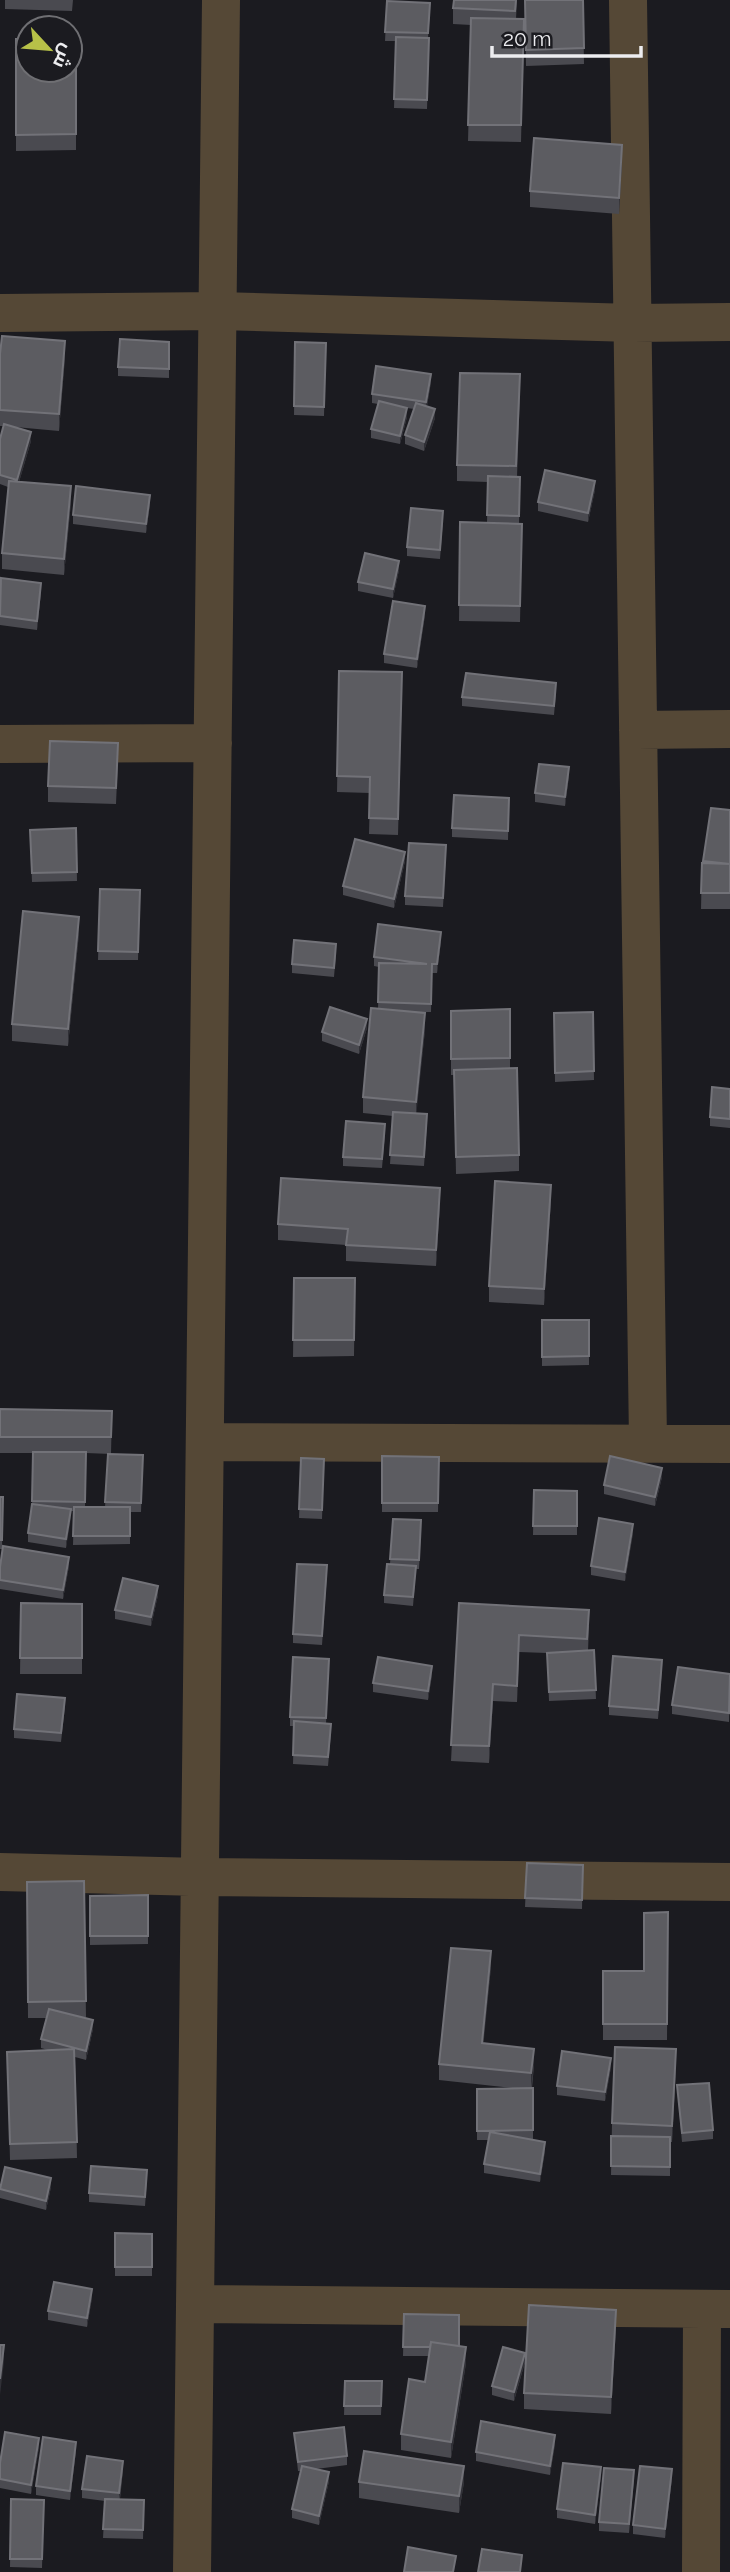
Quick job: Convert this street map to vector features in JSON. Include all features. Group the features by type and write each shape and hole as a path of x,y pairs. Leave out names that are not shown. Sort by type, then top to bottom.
{"street":[{"path":"192,2572 222,0"},
{"path":"628,0 648,1443"},
{"path":"0,313 218,311 633,323 730,322"},
{"path":"638,730 730,729"},
{"path":"0,744 213,743"},
{"path":"205,1442 730,1444"},
{"path":"0,1872 200,1877 730,1882"},
{"path":"195,2304 716,2309 701,2572"}],"building":[{"path":"454,0 516,0 515,11 453,8"},
{"path":"525,0 583,0 584,48 526,50"},
{"path":"387,1 430,3 428,33 385,32"},
{"path":"471,18 524,19 521,125 468,125"},
{"path":"396,37 429,38 427,100 394,99"},
{"path":"16,84 76,84 76,134 16,135"},
{"path":"534,138 622,145 619,198 530,191"},
{"path":"2,336 65,341 59,414 0,410"},
{"path":"120,339 169,342 169,369 118,367"},
{"path":"295,342 326,343 324,407 294,406"},
{"path":"376,366 431,374 426,402 372,394"},
{"path":"460,373 520,374 516,466 457,465"},
{"path":"379,401 407,408 400,436 371,429"},
{"path":"416,403 435,409 424,442 405,435"},
{"path":"4,424 31,432 17,480 0,475 0,439"},
{"path":"545,470 595,481 588,513 538,502"},
{"path":"488,476 520,477 519,516 487,515"},
{"path":"9,481 71,486 64,559 2,553"},
{"path":"76,486 150,495 146,524 73,515"},
{"path":"411,508 443,511 440,550 407,547"},
{"path":"460,522 522,524 520,606 459,605"},
{"path":"365,553 399,561 393,589 358,582"},
{"path":"1,578 41,583 37,621 0,616"},
{"path":"393,601 425,606 417,659 384,654"},
{"path":"339,671 402,672 398,819 369,818 370,777 337,776"},
{"path":"466,673 556,683 554,706 462,697"},
{"path":"50,741 118,743 116,788 48,786"},
{"path":"539,764 569,767 565,797 535,793"},
{"path":"454,795 509,798 508,831 452,828"},
{"path":"711,808 730,810 730,864 703,861"},
{"path":"76,828 77,872 32,873 30,830"},
{"path":"355,839 405,852 394,899 343,886"},
{"path":"409,843 446,845 443,898 405,896"},
{"path":"702,863 730,864 730,893 701,893"},
{"path":"100,889 140,890 138,952 98,951"},
{"path":"23,911 79,917 68,1029 12,1024"},
{"path":"378,924 441,932 437,964 432,964 431,1004 378,1002 379,963 427,964 374,957"},
{"path":"294,940 336,944 334,968 292,964"},
{"path":"330,1007 367,1019 359,1045 322,1032"},
{"path":"371,1008 425,1013 416,1102 363,1097"},
{"path":"510,1009 510,1058 451,1059 451,1011"},
{"path":"593,1012 594,1071 555,1073 554,1013"},
{"path":"517,1068 519,1155 456,1157 454,1070"},
{"path":"712,1087 730,1089 730,1119 710,1117"},
{"path":"393,1112 427,1114 424,1157 390,1155"},
{"path":"346,1121 385,1124 382,1159 343,1157"},
{"path":"281,1178 440,1188 436,1250 346,1245 348,1229 278,1224"},
{"path":"495,1181 551,1185 544,1289 489,1286"},
{"path":"294,1278 355,1278 354,1340 293,1340"},
{"path":"542,1320 589,1320 589,1356 542,1357"},
{"path":"0,1409 112,1411 111,1437 0,1437"},
{"path":"33,1452 86,1452 85,1502 32,1501"},
{"path":"108,1454 143,1455 141,1503 105,1502"},
{"path":"382,1456 439,1457 438,1503 382,1503"},
{"path":"610,1456 662,1468 655,1497 604,1485"},
{"path":"301,1458 324,1459 322,1510 299,1509"},
{"path":"534,1490 577,1491 577,1526 533,1526"},
{"path":"0,1497 3,1497 2,1540 0,1540"},
{"path":"32,1504 71,1509 66,1539 28,1533"},
{"path":"74,1507 130,1507 130,1536 73,1536"},
{"path":"599,1518 633,1524 625,1572 591,1566"},
{"path":"393,1519 421,1520 419,1560 390,1559"},
{"path":"3,1546 69,1557 63,1590 0,1580"},
{"path":"297,1564 327,1565 322,1636 293,1634"},
{"path":"387,1564 416,1566 413,1597 384,1595"},
{"path":"123,1578 158,1586 151,1617 115,1610"},
{"path":"21,1603 82,1604 82,1658 20,1658"},
{"path":"459,1603 589,1610 587,1639 519,1635 517,1686 493,1684 489,1746 451,1745"},
{"path":"594,1650 596,1690 549,1692 547,1653"},
{"path":"613,1656 662,1660 658,1710 609,1706"},
{"path":"293,1657 329,1659 326,1718 290,1717"},
{"path":"378,1657 432,1666 428,1691 373,1683"},
{"path":"678,1667 730,1674 729,1713 672,1705"},
{"path":"17,1694 65,1698 61,1733 14,1729"},
{"path":"294,1721 331,1724 328,1757 293,1755"},
{"path":"527,1863 583,1865 582,1900 525,1898"},
{"path":"84,1881 86,2001 28,2002 27,1882"},
{"path":"148,1895 148,1936 90,1936 90,1896"},
{"path":"668,1912 667,2024 603,2024 603,1971 644,1971 644,1913"},
{"path":"451,1948 491,1951 482,2043 534,2049 531,2073 439,2064"},
{"path":"49,2009 93,2020 86,2051 41,2039"},
{"path":"615,2047 676,2049 672,2126 612,2123"},
{"path":"74,2049 77,2142 10,2144 7,2052"},
{"path":"562,2051 611,2058 605,2092 557,2086"},
{"path":"709,2083 713,2130 682,2133 677,2085"},
{"path":"533,2088 533,2130 477,2131 477,2089"},
{"path":"490,2132 545,2142 540,2174 484,2164"},
{"path":"611,2136 670,2137 670,2167 611,2166"},
{"path":"91,2166 147,2170 145,2197 89,2193"},
{"path":"5,2167 51,2178 46,2201 0,2189"},
{"path":"115,2233 152,2234 152,2267 115,2267"},
{"path":"54,2282 92,2289 87,2318 48,2311"},
{"path":"529,2305 616,2310 611,2397 524,2393"},
{"path":"404,2314 459,2315 459,2346 431,2342 430,2347 403,2347"},
{"path":"431,2342 466,2347 451,2442 401,2434 409,2379 425,2382"},
{"path":"0,2345 4,2345 0,2379"},
{"path":"503,2347 525,2353 514,2392 492,2386"},
{"path":"345,2381 382,2381 381,2406 344,2406"},
{"path":"481,2421 555,2435 550,2466 476,2452"},
{"path":"344,2427 347,2456 298,2462 294,2433"},
{"path":"5,2432 39,2438 31,2485 0,2479"},
{"path":"43,2437 76,2442 70,2491 36,2486"},
{"path":"364,2451 464,2466 459,2496 359,2482"},
{"path":"87,2456 123,2461 119,2493 82,2489"},
{"path":"563,2463 601,2467 595,2515 557,2509"},
{"path":"302,2466 329,2472 319,2516 292,2509"},
{"path":"640,2466 672,2469 665,2529 633,2525"},
{"path":"604,2468 634,2470 629,2524 599,2522"},
{"path":"11,2499 44,2500 42,2559 10,2559"},
{"path":"105,2499 144,2500 143,2530 103,2529"},
{"path":"408,2547 456,2556 453,2572 404,2572"},
{"path":"482,2549 522,2555 520,2572 478,2572"}]}
